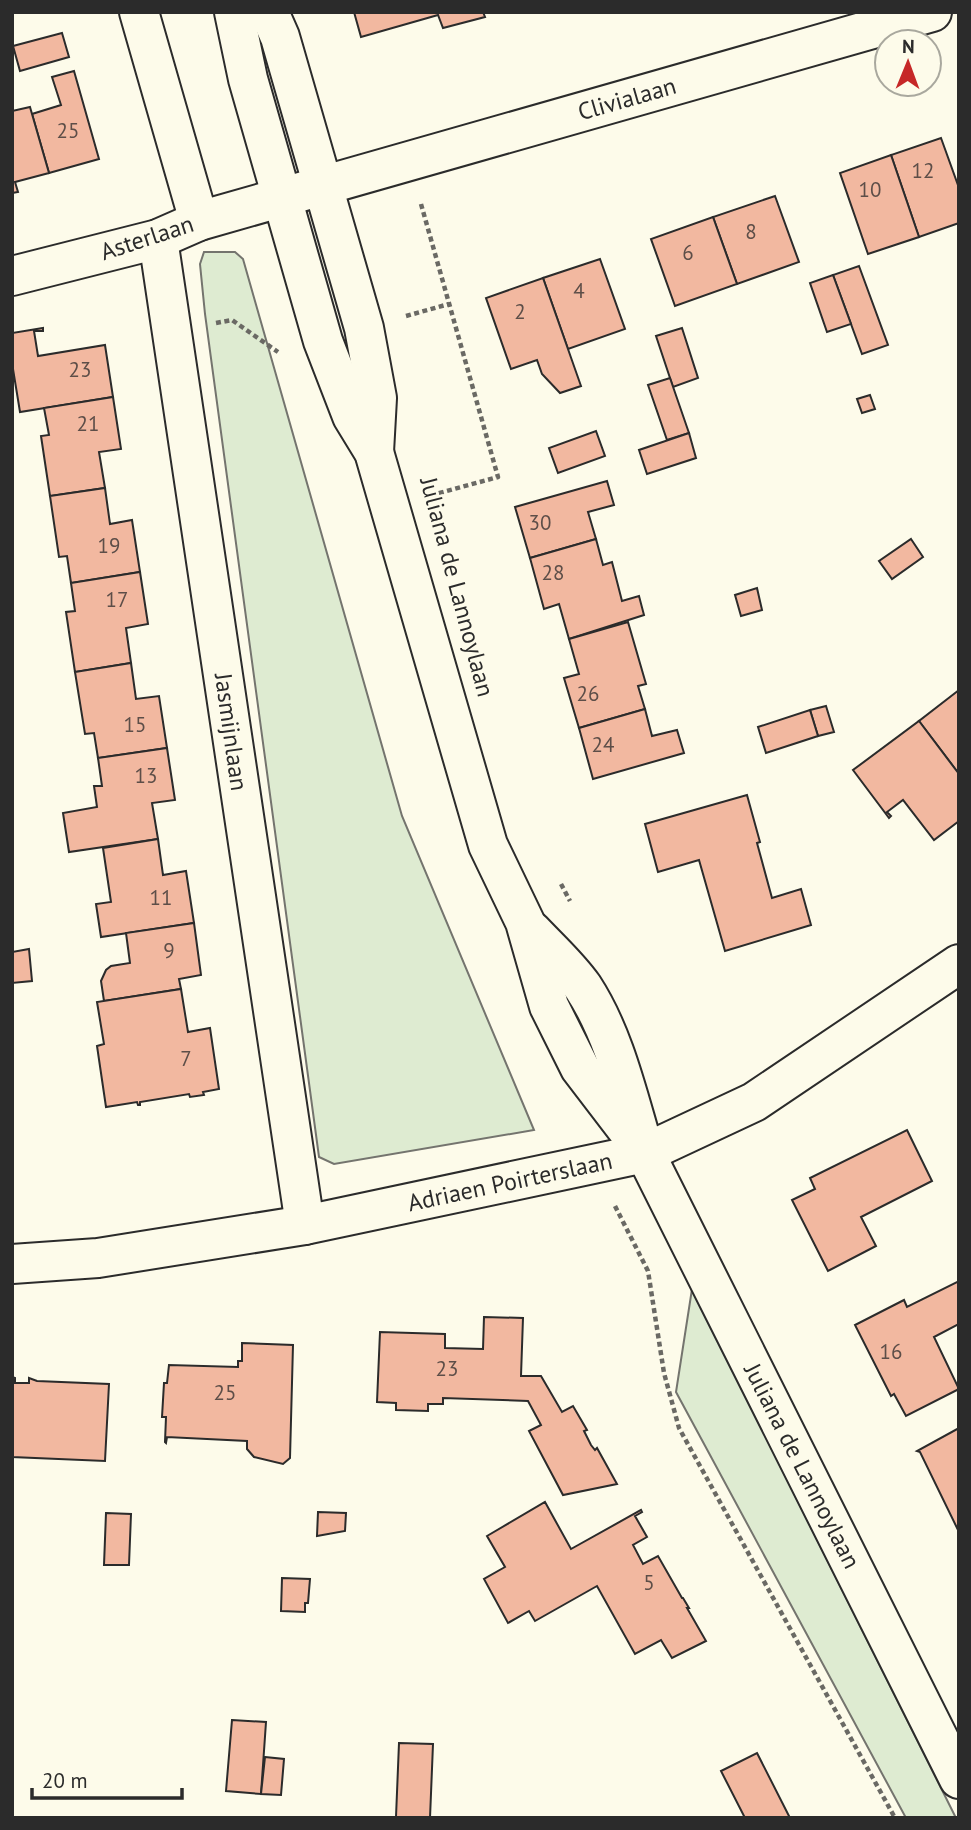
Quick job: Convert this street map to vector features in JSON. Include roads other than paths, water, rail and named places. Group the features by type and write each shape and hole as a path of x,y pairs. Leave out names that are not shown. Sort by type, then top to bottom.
{"street":[{"path":"139,12 199,221"},
{"name":"Juliana de Lannoylaan","path":"234,12 248,79 327,352 352,416 374,452 488,845 525,922 582,986 594,1008 614,1048 645,1153 959,1779"},
{"name":"Juliana de Lannoylaan","path":"269,12 280,37 367,340 377,398 374,452"},
{"name":"Clivialaan","path":"323,186 913,15"},
{"name":"Asterlaan","path":"12,276 158,239 199,221 323,186"},
{"name":"Jasmijnlaan","path":"158,239 304,1225"},
{"name":"Adriaen Poirterslaan","path":"12,1264 99,1258 304,1225 645,1153 754,1102 959,964"}]}
